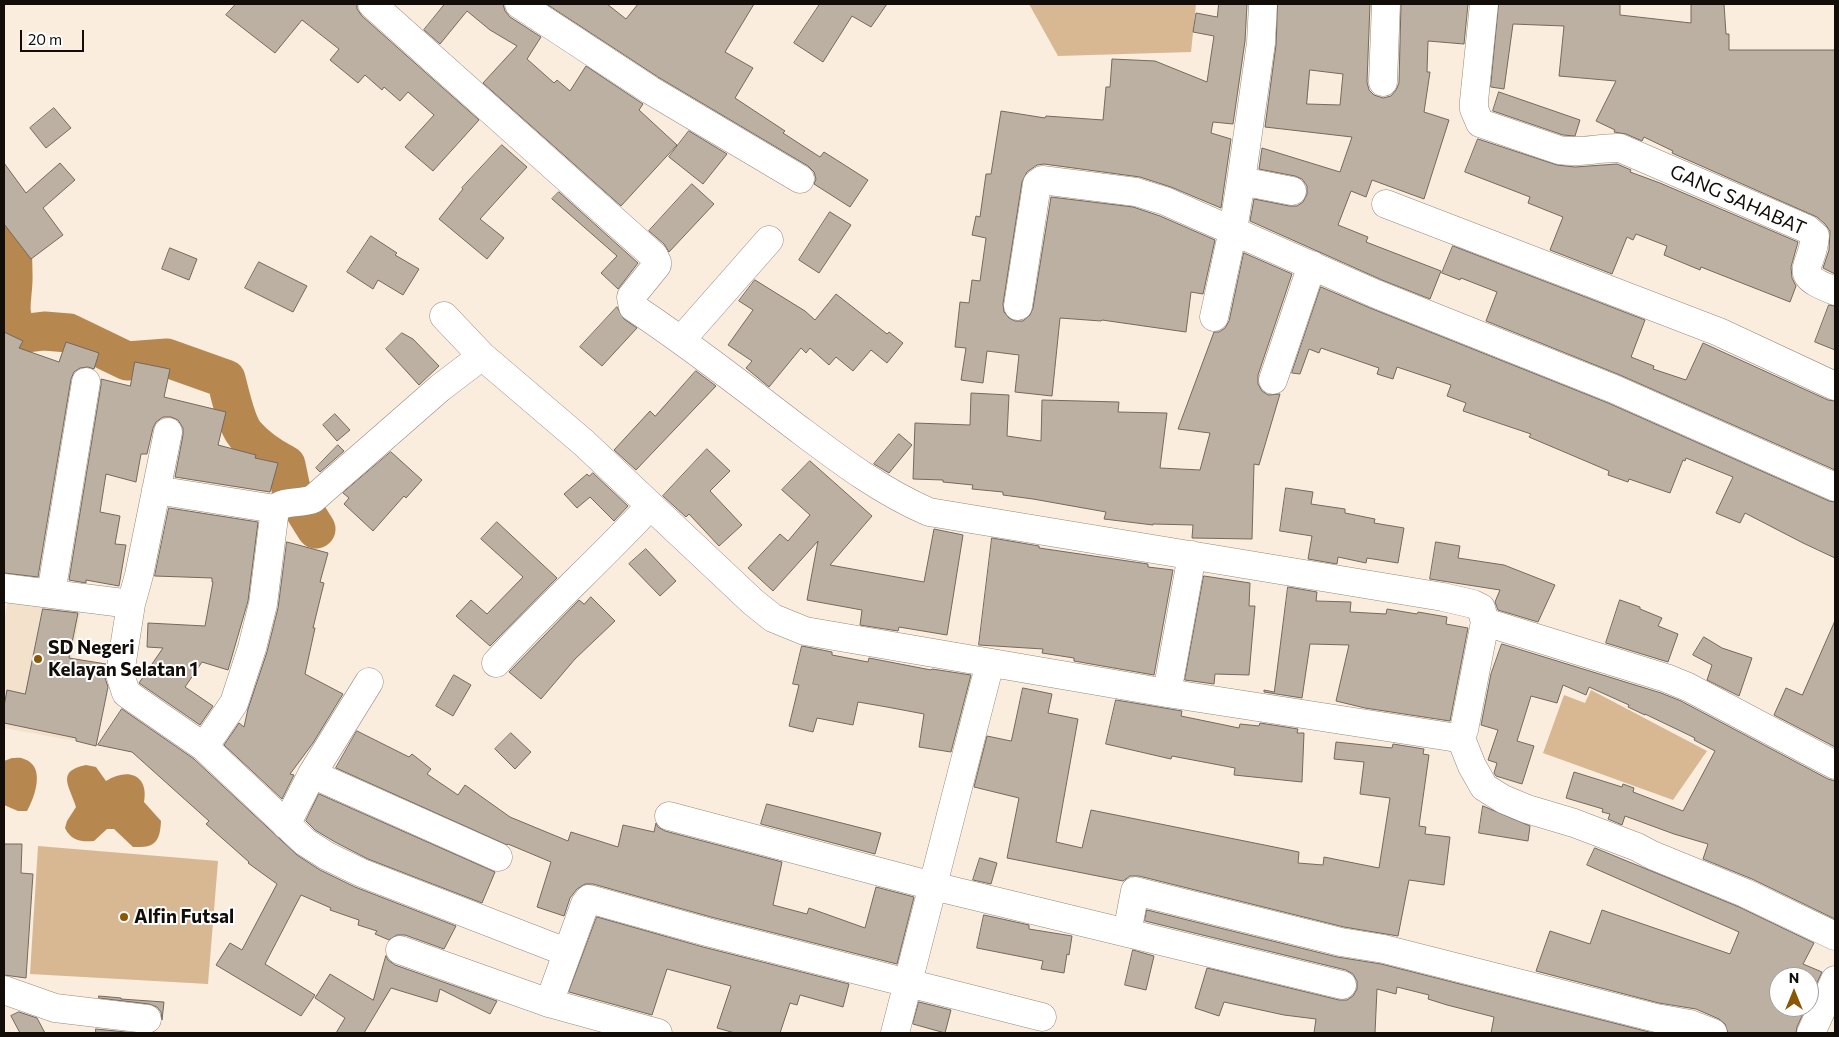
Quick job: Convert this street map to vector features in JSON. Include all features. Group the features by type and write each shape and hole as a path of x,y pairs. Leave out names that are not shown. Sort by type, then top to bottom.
{"street":[{"path":"519,4 650,90 800,179"},
{"path":"1214,318 1233,230 1241,181 1261,42 1263,4"},
{"path":"1383,82 1386,4"},
{"name":"GANG SAHABAT","path":"1484,4 1474,101 1474,109 1480,123 1550,147 1571,152 1620,148 1811,231 1815,236 1806,266 1807,274 1816,283 1835,291"},
{"path":"384,8 654,256 657,265 633,293 631,303 633,307 681,340 854,470 902,500 929,512 1461,600 1481,608 1485,622 1464,730 1460,736 1451,737 1167,693 805,631 763,610 584,443 482,356 444,316"},
{"path":"1018,306 1037,184 1042,180 1136,192 1165,201 1448,324 1614,389 1835,487"},
{"path":"1241,181 1292,191"},
{"path":"1386,204 1719,332 1835,386"},
{"path":"681,340 769,240"},
{"path":"1273,380 1312,265"},
{"path":"156,490 278,507 308,501 324,490 440,388 482,356"},
{"path":"51,594 86,382"},
{"path":"168,432 139,575 131,604 120,674 126,693 204,748 305,842 327,856 362,873 566,952"},
{"path":"496,663 523,632 615,544 650,506"},
{"path":"204,748 234,703 252,648 263,604 278,507"},
{"path":"1167,693 1192,555"},
{"path":"4,588 131,604"},
{"path":"1485,622 1681,684 1835,765"},
{"path":"895,1033 990,663"},
{"path":"286,825 312,774 369,682"},
{"path":"1460,736 1472,766 1484,787 1503,799 1638,847 1652,855 1745,893 1835,936"},
{"path":"312,774 498,857"},
{"path":"669,816 933,886 1342,986"},
{"path":"1127,933 1135,891 1341,942 1384,948 1656,1018 1690,1024 1713,1033"},
{"path":"549,1003 566,952 585,904 589,899 707,932 1042,1017"},
{"path":"400,950 549,1003 658,1033"},
{"path":"1811,1033 1835,980"},
{"path":"4,990 55,1008 148,1019"}],"shaded area":[{"path":"1029,4 1196,4 1191,52 1058,56"},
{"name":"SD Negeri Kelayan Selatan 1","path":"10,590 82,604 64,698 83,702 75,741 4,728 4,620"},
{"path":"1591,690 1707,751 1673,800 1543,753 1564,695 1585,703"},
{"path":"12,758 23,758 31,763 37,775 33,798 27,811 18,811 4,805 4,761"},
{"path":"86,765 96,767 106,781 129,774 140,780 145,793 144,802 161,821 159,834 154,843 133,847 114,829 107,829 94,841 81,841 70,836 65,828 76,807 68,787 68,776 71,771"},
{"name":"Alfin Futsal","path":"38,846 218,861 208,984 30,974"}],"building":[{"path":"236,4 357,4 357,9 362,16 479,120 433,171 405,147 434,115 408,92 400,101 384,87 382,90 365,75 358,83 330,60 339,49 302,20 275,53 226,15"},
{"path":"445,4 503,4 505,11 510,17 541,37 527,59 554,83 557,80 570,91 586,66 643,104 639,110 677,145 621,206 483,83 517,46 490,30 467,11 440,44 424,30"},
{"path":"547,4 607,4 626,19 638,4 754,4 725,52 753,68 735,98 820,157 824,152 868,180 850,207 814,184 816,179 814,172 808,166 658,77"},
{"path":"820,4 887,4 871,27 852,16 823,62 794,43"},
{"path":"1219,4 1247,4 1245,41 1233,124 1213,122 1211,133 1231,139 1221,208 1171,187 1140,177 1044,164 1037,165 1027,172 1022,182 1003,304 1004,312 1015,321 1023,321 1030,315 1033,308 1051,197 1133,207 1160,216 1215,240 1203,294 1191,292 1186,332 1102,320 1060,318 1052,396 1015,392 1019,355 987,351 983,383 961,380 966,348 955,347 960,302 969,303 972,280 980,281 986,238 972,235 976,216 980,217 986,174 991,174 1001,111 1045,118 1046,116 1103,120 1106,87 1110,87 1112,59 1155,61 1207,82 1214,36 1193,32 1196,13 1217,17"},
{"path":"1278,4 1370,4 1367,82 1369,90 1374,95 1383,98 1391,96 1399,83 1401,4 1468,4 1464,44 1428,41 1427,72 1430,72 1424,112 1449,120 1424,199 1372,180 1366,197 1351,191 1338,225 1368,237 1366,242 1441,271 1430,299 1382,280 1250,221 1254,199 1297,206 1303,202 1307,194 1307,186 1302,179 1259,169 1262,148 1340,172 1352,137 1265,127 1276,45","holes":["1310,70 1343,74 1340,105 1307,104"]},
{"path":"1499,4 1620,4 1620,15 1691,23 1691,4 1724,4 1726,34 1729,34 1729,50 1835,50 1835,274 1823,268 1829,250 1830,231 1817,217 1672,153 1673,151 1644,137 1642,141 1626,134 1614,132 1615,130 1596,121 1616,81 1559,76 1564,26 1513,24 1504,89 1491,87"},
{"path":"1499,92 1580,120 1575,136 1563,135 1493,111"},
{"path":"54,108 71,128 46,148 30,128"},
{"path":"689,131 727,154 703,184 669,157"},
{"path":"1478,139 1557,165 1575,167 1617,164 1631,170 1630,172 1798,242 1791,267 1792,278 1796,286 1790,302 1701,267 1700,270 1664,255 1667,246 1636,234 1633,240 1627,237 1612,274 1550,250 1563,217 1528,203 1530,197 1465,172"},
{"path":"502,145 527,167 480,219 504,238 487,259 439,219 462,188"},
{"path":"4,163 26,193 60,163 75,180 43,208 63,235 31,259 4,224"},
{"path":"692,184 714,204 669,252 664,244 649,231"},
{"path":"559,192 638,263 618,289 601,273 617,256 552,199"},
{"path":"830,212 851,225 819,273 799,260"},
{"path":"371,236 397,253 395,255 419,269 403,295 378,280 373,289 347,272"},
{"path":"1453,246 1645,320 1631,357 1654,366 1653,369 1686,380 1703,343 1828,400 1835,401 1835,470 1620,375 1486,321 1497,292 1442,273"},
{"path":"170,248 197,259 189,280 162,269"},
{"path":"1244,253 1292,274 1258,375 1258,384 1262,391 1268,395 1280,394 1259,465 1254,464 1252,539 1192,538 1193,525 1153,525 1104,519 1106,512 1003,495 1003,492 972,489 973,485 943,482 943,480 913,479 915,423 970,425 971,393 1009,395 1007,436 1041,441 1042,400 1119,402 1118,412 1167,413 1160,468 1200,470 1210,433 1178,429 1214,332 1219,332 1225,328 1229,321"},
{"path":"259,262 307,286 293,312 245,288"},
{"path":"755,280 805,311 815,320 836,294 887,334 889,332 903,343 887,363 871,350 853,371 836,357 829,365 810,348 806,353 801,348 769,387 746,368 752,361 728,345 753,310 739,301"},
{"path":"1321,287 1608,403 1835,502 1835,558 1745,513 1740,523 1716,513 1733,477 1686,458 1685,461 1683,460 1670,493 1629,479 1628,482 1608,475 1609,471 1529,437 1531,434 1463,411 1466,403 1447,396 1451,385 1397,367 1393,379 1377,374 1379,368 1321,348 1319,353 1309,349 1300,374 1292,373"},
{"path":"1829,305 1835,306 1835,350 1815,342"},
{"path":"617,307 624,319 637,328 602,366 580,347"},
{"path":"4,332 23,341 19,348 59,362 66,342 99,353 94,369 88,367 80,368 74,372 71,379 38,577 4,573"},
{"path":"402,333 413,339 439,366 419,385 386,349"},
{"path":"135,362 170,369 164,397 226,412 218,445 256,455 255,458 278,463 270,492 175,477 183,428 178,420 171,417 163,417 156,422 153,428 147,454 141,454 136,482 106,474 100,512 120,516 115,544 126,545 119,586 86,580 86,583 69,580 101,379 130,386"},
{"path":"696,371 716,386 636,470 614,450 650,411 655,416"},
{"path":"335,414 350,430 337,441 323,425"},
{"path":"899,434 912,445 889,473 874,464"},
{"path":"338,445 344,451 320,472 316,468"},
{"path":"707,449 730,471 710,491 742,525 719,546 689,514 686,517 663,496"},
{"path":"391,452 422,480 406,498 404,496 373,531 344,504 349,498 343,493"},
{"path":"810,461 872,516 830,565 924,582 934,529 963,535 947,635 899,627 898,631 860,625 862,610 807,600 818,541 773,591 748,568 780,534 788,541 810,515 782,490"},
{"path":"593,473 628,506 614,521 590,497 577,508 564,494 587,474 589,476"},
{"path":"1286,488 1313,492 1311,504 1345,509 1345,513 1375,519 1374,523 1404,528 1398,563 1367,558 1366,563 1338,557 1337,564 1308,559 1312,536 1280,531"},
{"path":"169,508 258,522 248,601 228,670 202,662 185,687 213,706 200,725 139,683 163,648 147,647 148,623 205,626 213,582 212,578 155,576"},
{"path":"497,522 557,578 490,646 456,616 471,600 487,614 523,577 481,539"},
{"path":"992,538 1039,546 1039,548 1148,564 1148,567 1173,570 1154,675 1074,661 1074,658 1042,653 1043,649 979,645"},
{"path":"287,542 328,553 320,582 324,583 313,628 315,628 305,674 343,694 313,743 290,774 294,775 282,799 224,745 239,723 244,727 267,652 278,608"},
{"path":"1436,542 1460,546 1458,558 1504,565 1555,585 1538,622 1498,610 1495,602 1500,590 1430,579"},
{"path":"646,549 676,581 660,596 629,564"},
{"path":"1204,576 1250,583 1249,606 1255,606 1249,675 1215,674 1214,684 1185,680"},
{"path":"1288,587 1317,592 1316,601 1351,602 1350,612 1386,614 1387,609 1417,614 1418,612 1447,617 1446,624 1468,628 1450,721 1365,708 1336,701 1349,645 1310,644 1302,698 1264,692 1264,690 1274,692"},
{"path":"591,597 615,621 575,659 541,699 509,672 579,600 584,604"},
{"path":"1620,600 1662,618 1658,626 1678,634 1668,662 1606,643"},
{"path":"43,609 78,613 69,658 106,664 105,678 108,687 96,746 76,741 76,738 4,723 4,706 7,690 25,694"},
{"path":"1835,621 1835,747 1774,715 1786,688 1802,695"},
{"path":"1704,637 1722,648 1752,658 1739,696 1707,680 1712,665 1693,655"},
{"path":"1502,644 1661,693 1681,701 1835,781 1835,919 1752,879 1703,859 1708,844 1625,816 1622,825 1608,819 1610,814 1602,812 1603,809 1566,798 1574,772 1622,787 1623,784 1634,788 1633,792 1683,811 1715,751 1694,740 1695,738 1589,687 1586,695 1563,685 1557,703 1531,696 1517,741 1534,746 1522,784 1496,776 1494,773 1497,763 1488,760 1498,730 1481,725 1491,674"},
{"path":"802,646 832,652 832,655 868,662 869,658 931,670 971,675 951,752 919,747 924,714 858,702 853,725 817,718 813,732 789,726 799,685 793,684"},
{"path":"454,675 471,685 453,716 436,706"},
{"path":"1023,688 1052,694 1048,713 1078,719 1056,842 1082,848 1091,810 1299,852 1298,863 1323,865 1324,857 1379,868 1390,798 1360,794 1364,762 1334,759 1336,742 1392,748 1393,744 1424,749 1423,754 1429,755 1419,826 1426,827 1425,834 1450,837 1444,885 1409,880 1398,936 1344,927 1139,876 1130,876 1123,881 1007,858 1019,798 974,787 987,736 1011,741"},
{"path":"1116,700 1182,711 1181,716 1239,728 1240,724 1259,726 1260,723 1298,729 1297,733 1304,733 1302,782 1234,775 1235,768 1172,756 1171,759 1106,744"},
{"path":"122,709 194,759 297,855 320,870 355,887 456,926 444,949 405,935 397,935 389,940 375,934 377,931 358,925 359,920 330,910 331,908 301,895 265,964 315,995 301,1016 216,965 230,943 242,950 277,884 248,863 206,824 209,821 132,752 98,745"},
{"path":"357,731 409,757 412,754 431,769 427,774 458,795 465,785 510,817 568,841 571,832 618,847 623,825 654,832 656,823 658,827 665,831 782,862 773,905 807,914 809,908 865,928 876,887 914,897 897,964 711,917 593,884 585,884 577,889 570,898 564,916 537,907 551,862 507,845 336,768"},
{"path":"511,733 531,752 515,769 495,749"},
{"path":"319,794 495,872 482,903 368,859 315,830 306,821"},
{"path":"767,804 881,833 875,854 761,824"},
{"path":"1483,806 1530,826 1528,841 1479,833"},
{"path":"4,844 22,844 21,873 33,874 26,978 4,975"},
{"path":"1595,848 1739,907 1814,943 1803,964 1810,967 1769,967 1769,1017 1802,1017 1796,1033 1728,1033 1725,1024 1719,1019 1696,1009 1659,1003 1536,971 1550,931 1590,944 1602,910 1730,954 1739,932 1587,865"},
{"path":"980,858 997,863 991,884 973,880"},
{"path":"1147,910 1337,957 1381,964 1653,1033 1491,1033 1494,1017 1447,1005 1428,999 1429,995 1397,987 1396,994 1377,989 1375,1033 1314,1033 1316,1019 1284,1015 1224,1002 1219,1016 1195,1008 1207,968 1339,1000 1347,1000 1353,996 1357,989 1357,981 1353,974 1346,970 1145,921"},
{"path":"984,915 1029,925 1029,929 1072,936 1064,973 1041,969 1043,961 977,948"},
{"path":"597,917 703,947 849,984 843,1007 800,995 797,1005 790,1003 780,1033 735,1033 717,1028 731,986 667,969 652,1015 569,992"},
{"path":"1133,950 1154,956 1146,990 1125,985"},
{"path":"386,956 395,965 497,1001 490,1014 440,989 437,1002 391,988 364,1033 336,1033 345,1018 315,998 330,974 373,1000"},
{"path":"99,996 164,1002 162,1020 161,1012 157,1007 149,1004 99,998"},
{"path":"919,1002 951,1010 945,1033 913,1024"},
{"path":"19,1012 37,1018 45,1033 20,1033 11,1016"},
{"path":"96,1029 135,1033 96,1033"}],"waterway":[{"path":"4,208 10,216 13,267 11,311 12,319 19,334 44,331 69,333 127,361 167,358 226,379 242,429 259,447 286,465 291,489 316,529"}],"place":[{"name":"SD Negeri Kelayan Selatan 1","path":"38,659"},
{"name":"Alfin Futsal","path":"124,917"}]}
